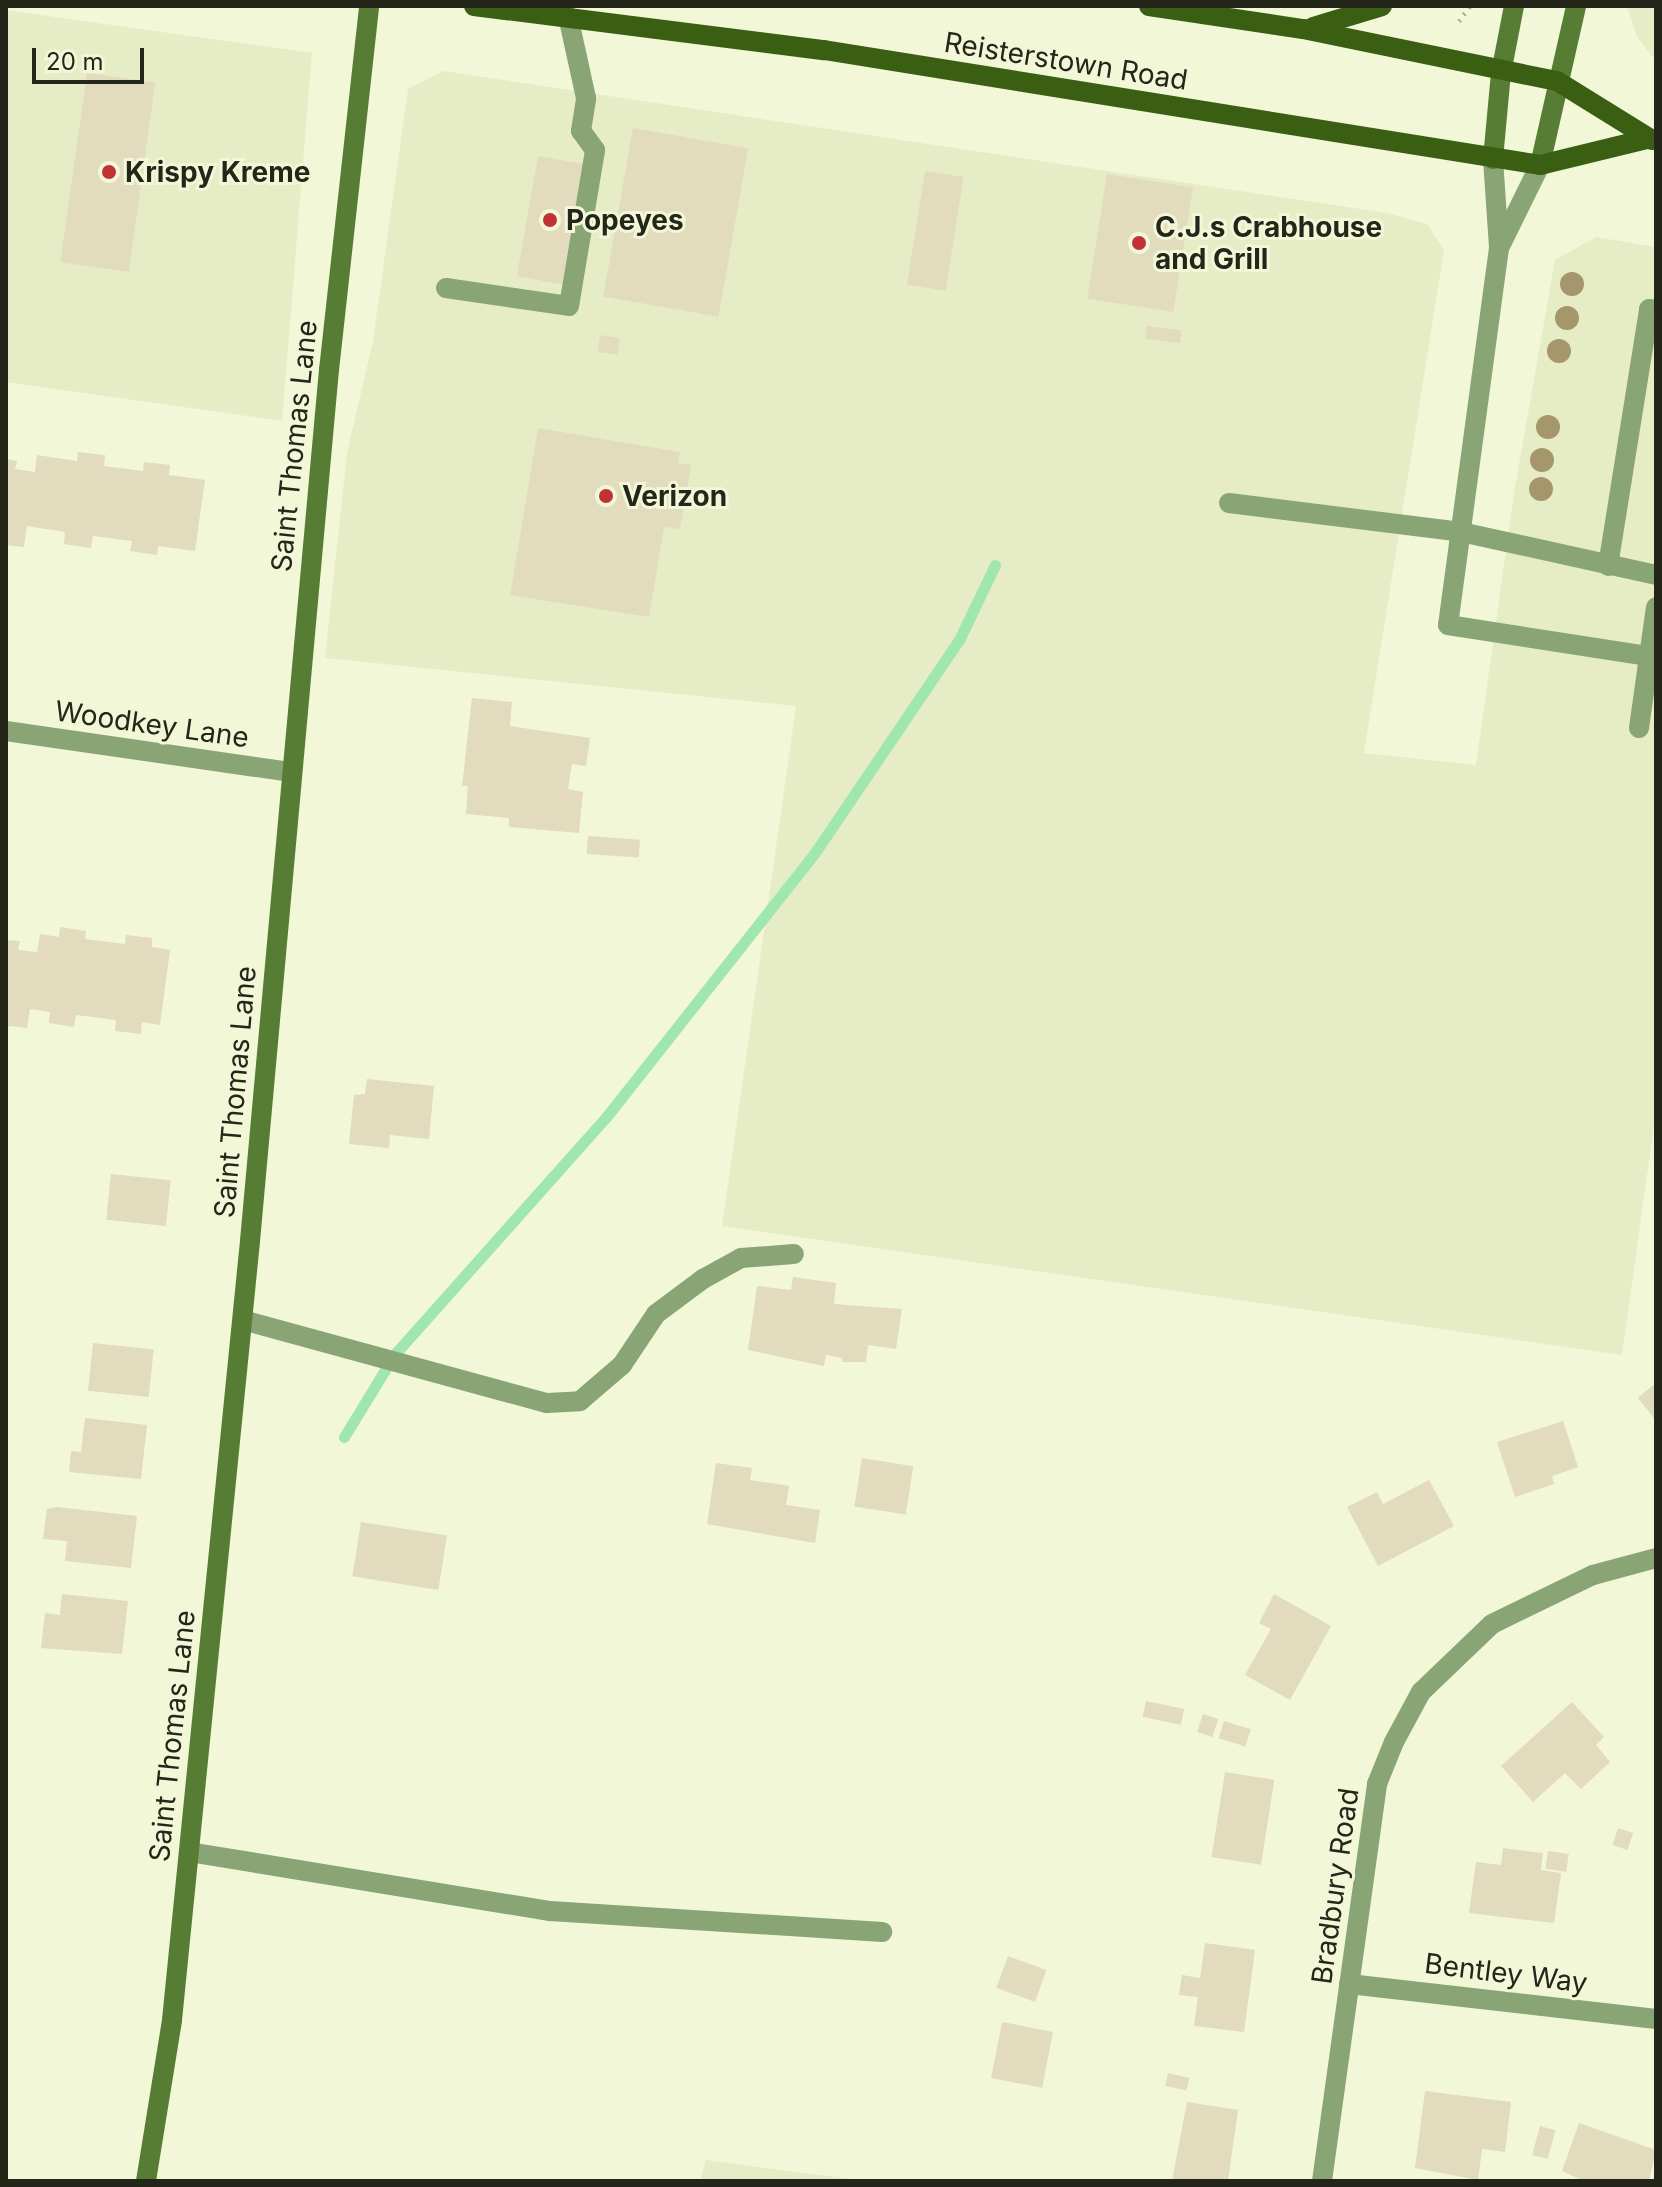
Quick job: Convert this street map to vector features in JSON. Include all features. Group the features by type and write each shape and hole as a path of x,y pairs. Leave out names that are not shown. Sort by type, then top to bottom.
{"main road":[{"name":"Reisterstown Road","path":"474,6 824,50 1540,165 1651,140"},
{"name":"Reisterstown Road","path":"1149,6 1303,29 1501,73 1557,81 1651,140"},
{"path":"1303,29 1382,6"}],"street":[{"name":"Saint Thomas Lane","path":"146,2181 172,2020 243,1320 290,772 369,6"},
{"path":"1514,6 1501,73 1493,159 1499,248 1448,625 1649,656"},
{"path":"1499,248 1540,165 1576,6"},
{"path":"446,288 569,306 595,150 581,131 586,98 568,16"},
{"path":"1608,566 1649,309 1656,310"},
{"path":"1229,503 1461,532 1656,575"},
{"path":"1639,728 1656,607"},
{"name":"Woodkey Lane","path":"6,731 290,772"},
{"path":"243,1320 377,1354 547,1403 580,1401 622,1365 656,1314 703,1279 741,1258 794,1254"},
{"name":"Bradbury Road","path":"1322,2181 1377,1784 1421,1692 1492,1624 1580,1580 1656,1558"},
{"path":"189,1852 550,1911 882,1932"},
{"name":"Bentley Way","path":"1349,1984 1656,2019"}],"path":[{"path":"1459,21 1467,6"}],"shaded area":[{"path":"1627,6 1656,6 1656,61 1637,37"},
{"path":"6,10 312,53 282,421 6,382"},
{"path":"444,71 1387,213 1427,224 1444,250 1364,753 1476,765 1514,493 1555,260 1596,237 1656,247 1656,1111 1622,1355 722,1226 796,706 325,658 347,453 373,341 408,89"},
{"path":"706,2160 865,2181 700,2181"}],"building":[{"name":"Krispy Kreme","path":"87,73 155,83 129,272 60,262"},
{"path":"633,128 748,148 719,317 603,296"},
{"name":"Popeyes","path":"538,156 583,164 562,284 517,276"},
{"path":"925,171 964,177 946,291 907,285"},
{"name":"C.J.s Crabhouse and Grill","path":"1107,174 1193,188 1173,312 1087,298"},
{"path":"1147,326 1182,330 1180,343 1145,339"},
{"path":"600,335 620,338 617,355 597,352"},
{"name":"Verizon","path":"538,428 680,452 678,463 691,465 680,529 664,527 649,617 510,595"},
{"path":"78,452 105,455 104,466 143,471 144,462 170,465 169,475 205,480 195,551 158,546 157,555 130,551 132,541 93,536 91,548 64,544 65,532 27,526 24,547 6,545 6,459 17,461 15,469 35,472 37,455 77,461"},
{"path":"472,698 512,702 510,726 590,738 586,766 572,764 568,789 583,792 579,833 509,827 509,818 466,814 468,786 462,786"},
{"path":"588,836 640,840 639,858 587,854"},
{"path":"60,927 86,931 85,939 125,944 126,935 152,938 152,947 170,950 160,1025 142,1022 141,1034 115,1031 116,1020 76,1015 74,1027 49,1023 50,1012 30,1009 27,1028 9,1026 6,1037 6,940 20,941 18,950 37,952 40,934 59,937"},
{"path":"367,1079 434,1086 429,1139 390,1135 389,1148 349,1144 354,1095 365,1094"},
{"path":"111,1174 171,1180 166,1226 106,1220"},
{"path":"793,1277 836,1283 834,1304 902,1309 896,1349 868,1345 866,1362 842,1362 842,1358 826,1355 824,1366 748,1350 757,1286 791,1290"},
{"path":"93,1343 154,1349 149,1397 88,1391"},
{"path":"1653,1385 1656,1389 1656,1421 1638,1398"},
{"path":"85,1418 147,1425 141,1479 69,1472 71,1451 81,1452"},
{"path":"1563,1421 1578,1467 1552,1476 1554,1484 1515,1497 1497,1442"},
{"path":"862,1458 913,1466 906,1515 854,1506"},
{"path":"716,1463 752,1468 750,1480 789,1486 786,1505 820,1510 815,1543 707,1524"},
{"path":"1429,1480 1454,1526 1378,1566 1347,1507 1377,1492 1383,1504"},
{"path":"57,1507 137,1516 131,1568 65,1561 67,1541 43,1539 47,1509"},
{"path":"361,1522 447,1536 438,1590 352,1576"},
{"path":"62,1594 128,1601 122,1654 41,1648 45,1613 60,1615"},
{"path":"1274,1594 1331,1626 1290,1700 1245,1675 1271,1629 1259,1623"},
{"path":"1146,1701 1184,1709 1181,1725 1143,1717"},
{"path":"1572,1702 1604,1737 1596,1745 1610,1762 1581,1789 1565,1773 1533,1802 1501,1766"},
{"path":"1203,1714 1218,1719 1212,1737 1197,1732"},
{"path":"1224,1721 1251,1729 1246,1746 1219,1738"},
{"path":"1225,1772 1274,1780 1261,1865 1212,1857"},
{"path":"1618,1828 1633,1833 1628,1850 1612,1845"},
{"path":"1503,1848 1543,1853 1541,1870 1561,1873 1554,1923 1469,1913 1476,1862 1501,1865"},
{"path":"1548,1851 1569,1854 1566,1872 1545,1869"},
{"path":"1205,1943 1255,1950 1244,2032 1194,2026 1198,1997 1179,1995 1182,1975 1200,1978"},
{"path":"1008,1956 1047,1970 1035,2002 996,1988"},
{"path":"1002,2022 1053,2032 1042,2088 991,2078"},
{"path":"1168,2073 1189,2078 1187,2091 1165,2086"},
{"path":"1425,2091 1511,2102 1505,2152 1482,2149 1478,2180 1415,2168"},
{"path":"1187,2102 1238,2110 1228,2181 1172,2181"},
{"path":"1579,2123 1656,2150 1649,2181 1584,2181 1562,2171"},
{"path":"1540,2126 1555,2130 1548,2159 1532,2155"}],"waterway":[{"path":"344,1437 394,1355 607,1116 814,854 960,638 995,565"}],"place":[{"name":"Krispy Kreme","path":"109,172"},
{"name":"Popeyes","path":"550,220"},
{"name":"C.J.s Crabhouse and Grill","path":"1139,243"},
{"name":"Verizon","path":"606,496"}]}
